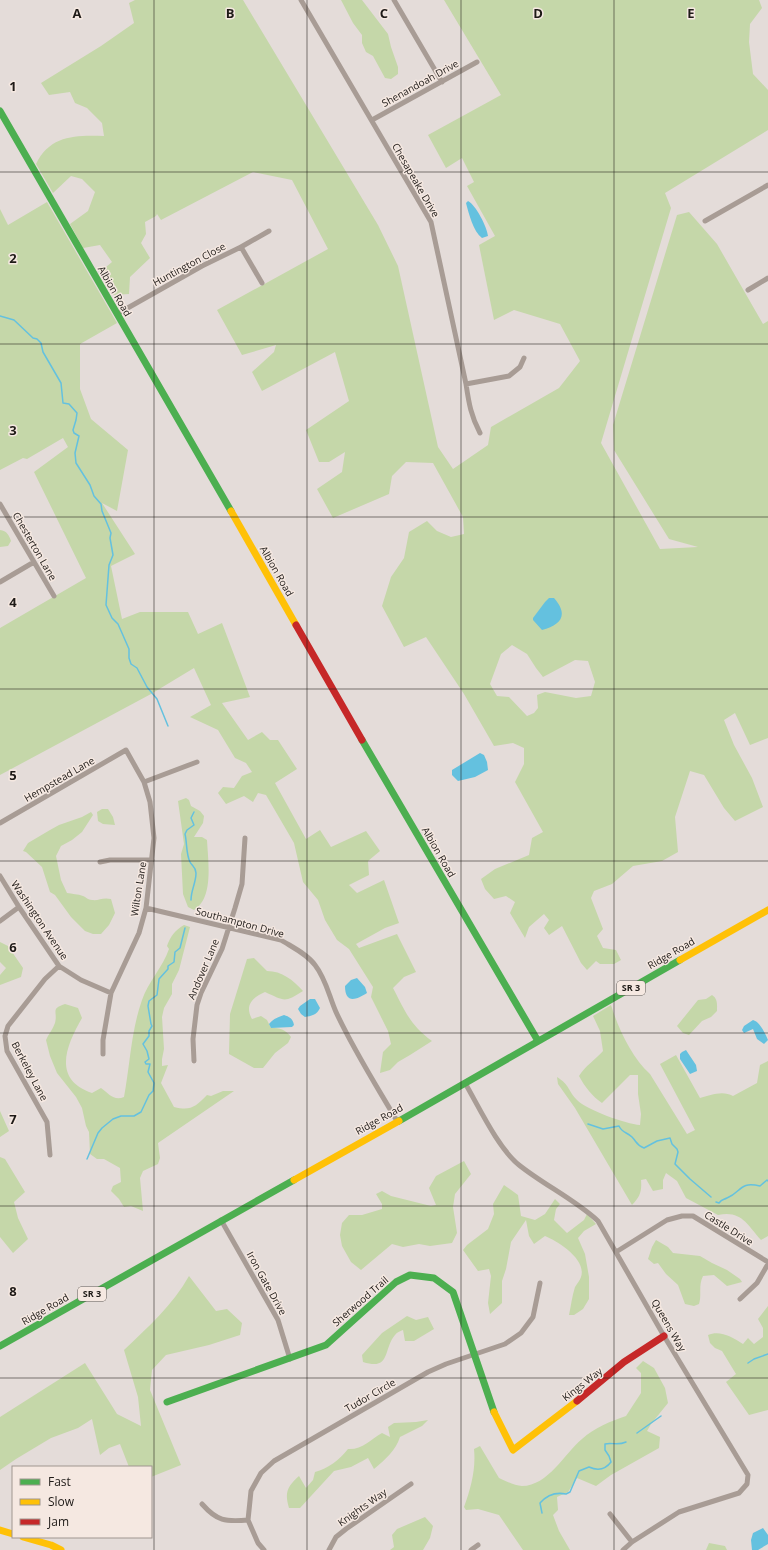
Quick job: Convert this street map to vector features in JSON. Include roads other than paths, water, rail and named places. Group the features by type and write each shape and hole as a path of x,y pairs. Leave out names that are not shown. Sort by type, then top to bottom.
{"street":[{"name":"Chesapeake Drive","path":"301,0 432,222 473,420 480,433"},
{"path":"394,0 442,82"},
{"name":"Shenandoah Drive","path":"372,120 477,62"},
{"name":"Albion Road","path":"0,111 538,1041"},
{"path":"705,222 768,185"},
{"name":"Huntington Close","path":"117,314 202,266 241,247 269,231"},
{"path":"241,247 262,283"},
{"path":"748,290 768,278"},
{"path":"466,384 509,376 520,367 524,358"},
{"name":"Chesterton Lane","path":"0,504 54,596"},
{"path":"0,582 34,562"},
{"name":"Wilton Lane","path":"103,1054 103,1040 111,993 139,933 146,908 154,838 150,802 144,782 126,750"},
{"name":"Hempstead Lane","path":"0,823 126,750"},
{"path":"144,782 197,762"},
{"name":"Andover Lane","path":"194,1061 193,1039 197,1005 201,993 222,949 228,927 236,908 242,884 245,838"},
{"path":"100,862 110,860 152,860"},
{"name":"Washington Avenue","path":"0,876 59,966 81,980 111,993"},
{"path":"0,920 19,907"},
{"name":"Southampton Drive","path":"146,908 281,940 299,950 315,964 327,985 336,1011 352,1043 397,1121"},
{"name":"Ridge Road","path":"0,1346 768,910"},
{"name":"Berkeley Lane","path":"50,1154 47,1122 7,1051 5,1036 8,1026 45,979 59,966"},
{"name":"Queens Way","path":"465,1083 503,1149 518,1164 585,1209 598,1221 664,1336 748,1475 747,1484 739,1493 679,1512 632,1542 623,1550"},
{"name":"Castle Drive","path":"616,1252 668,1220 682,1216 693,1216 768,1263"},
{"name":"Iron Gate Drive","path":"221,1220 278,1320 290,1359"},
{"path":"740,1299 757,1283 768,1263"},
{"name":"Sherwood Trail","path":"167,1402 326,1345 396,1282 410,1275 434,1278 453,1292 473,1355 496,1419 513,1450"},
{"name":"Tudor Circle","path":"264,1550 258,1543 248,1520 251,1491 261,1473 274,1460 428,1372 446,1364 505,1344 521,1332 533,1317 540,1283"},
{"name":"Kings Way","path":"513,1450 605,1379 624,1362 664,1336"},
{"name":"Knights Way","path":"329,1550 336,1537 411,1484"},
{"path":"202,1504 212,1515 230,1522 248,1520"},
{"path":"610,1514 632,1542"},
{"path":"0,1530 12,1534"},
{"path":"25,1538 50,1548 61,1550"},
{"path":"471,1550 478,1546"}],"water":[{"path":"468,201 481,217 486,227 488,236 482,238 476,231 467,207 466,203"},
{"path":"549,598 554,598 559,604 562,614 558,622 549,628 542,630 533,618"},
{"path":"480,753 484,755 488,770 475,777 458,781 452,775 452,770"},
{"path":"357,978 365,987 367,993 352,999 347,996 345,986 351,980"},
{"path":"310,999 315,999 320,1008 316,1014 305,1017 298,1009"},
{"path":"284,1015 290,1017 294,1023 292,1027 271,1028 269,1024 271,1022"},
{"path":"753,1020 760,1025 767,1037 768,1040 764,1044 757,1039 753,1029 744,1033 742,1030 744,1026"},
{"path":"686,1050 696,1065 697,1071 690,1074 680,1059 680,1054"},
{"path":"763,1528 768,1535 768,1544 758,1550 752,1550 751,1540 753,1533"}],"waterway":[{"path":"0,316 14,320 33,338 37,339 41,343 43,352 61,383 63,403 69,404 77,413 73,430 74,433 79,436 75,453 76,463 90,485 94,496 101,504 102,511 111,533 110,538 113,555 109,565 106,605 112,618 118,624 129,649 131,664 137,668 147,687 157,699 168,726"},
{"path":"191,900 196,871 189,859 185,834 187,830 194,825 191,818 194,812"},
{"path":"87,1159 98,1133 102,1128 113,1119 121,1116 134,1116 141,1112 149,1095 153,1091 154,1083 148,1072 150,1064 146,1064 145,1062 149,1059 143,1044 149,1036 149,1031 152,1026 148,1006 149,1001 157,995 159,979 168,969 168,966 174,962 175,952 180,948 185,928"},
{"path":"588,1124 603,1129 619,1126 632,1137 638,1145 644,1148 657,1141 670,1138 672,1144 678,1152 675,1164 711,1197"},
{"path":"716,1202 719,1203 722,1200 732,1196 744,1186 760,1186 767,1180 768,1181"},
{"path":"748,1363 768,1354"},
{"path":"637,1433 661,1416"},
{"path":"542,1513 540,1503 552,1495 559,1493 566,1494 570,1492 579,1471 589,1467 601,1469 609,1465 611,1462 605,1450 605,1444 620,1444 626,1442"}]}
